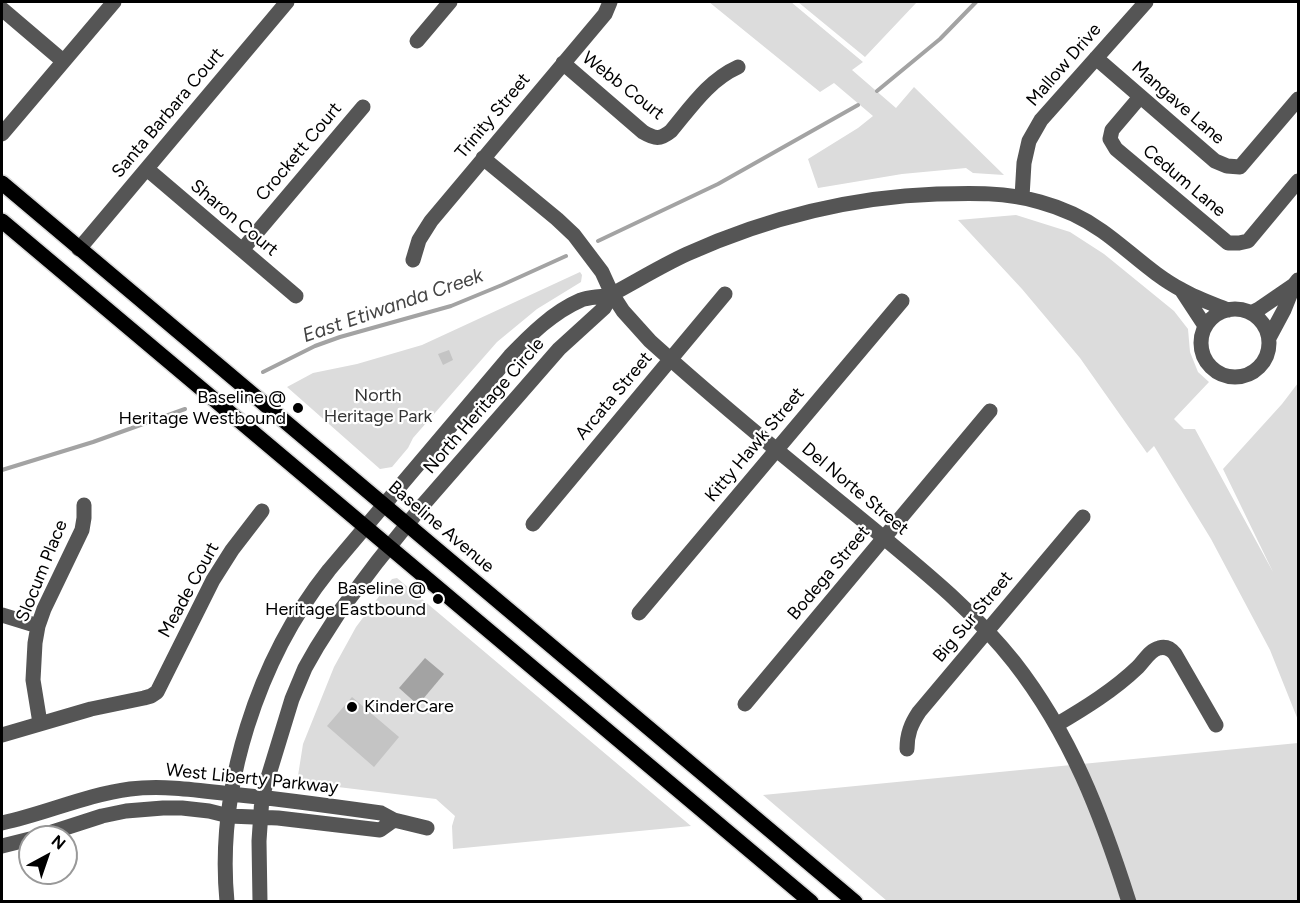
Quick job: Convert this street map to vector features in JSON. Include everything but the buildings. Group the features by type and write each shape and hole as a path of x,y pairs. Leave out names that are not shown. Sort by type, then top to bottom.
{"main road":[{"name":"Baseline Avenue","path":"2,183 855,902"},
{"path":"2,221 811,902"}],"street":[{"path":"2,134 114,2"},
{"name":"Santa Barbara Court","path":"79,249 287,2"},
{"path":"417,41 450,2"},
{"name":"Trinity Street","path":"413,260 419,240 430,221 605,14 610,2"},
{"name":"Mallow Drive","path":"1022,198 1024,163 1029,141 1041,120 1146,2"},
{"path":"2,9 63,61"},
{"name":"Mangave Lane","path":"1096,58 1215,161 1227,166 1240,167 1299,99"},
{"name":"Webb Court","path":"563,63 644,132 657,138 671,131 716,79 738,67"},
{"name":"Cedum Lane","path":"1140,98 1112,130 1110,139 1116,149 1228,243 1248,241 1299,181"},
{"name":"Crockett Court","path":"242,250 363,107"},
{"name":"Del Norte Street","path":"483,158 574,235 602,272 612,294 640,332 670,360 948,592 1010,657 1028,680 1080,769 1108,837 1130,902"},
{"name":"Sharon Court","path":"147,169 296,296"},
{"name":"North Heritage Circle","path":"227,902 226,862 232,794 246,730 262,684 277,652 316,586 510,356 535,331 558,314 590,297 612,294 685,255 738,232 793,215 837,205 919,195 997,194 1055,207 1101,230 1182,291"},
{"path":"1251,313 1296,283"},
{"path":"1269,338 1296,283"},
{"path":"1182,291 1228,310 1243,310 1251,313 1263,323 1269,338 1267,358 1253,373 1244,377 1224,376 1215,371 1203,356 1201,346 1205,326 1215,316 1228,310"},
{"path":"1182,291 1205,326"},
{"name":"North Heritage Circle","path":"260,902 258,866 262,797 286,715 305,668 340,611 407,524 569,338 604,308 612,294"},
{"name":"Arcata Street","path":"533,524 725,294"},
{"name":"Kitty Hawk Street","path":"639,614 902,301"},
{"name":"Bodega Street","path":"745,704 990,411"},
{"name":"Slocum Place","path":"40,723 33,680 38,626 82,530 84,505"},
{"name":"Meade Court","path":"40,723 144,698 157,692 213,580 232,550 262,511"},
{"name":"Big Sur Street","path":"907,749 908,732 913,721 1083,517"},
{"path":"2,615 38,626"},
{"path":"1056,725 1107,692 1137,668 1151,652 1161,647 1175,654 1216,725"},
{"path":"2,735 40,723"},
{"name":"West Liberty Parkway","path":"2,823 33,816 75,801 130,789 172,788 381,813 394,820 427,828"},
{"name":"West Liberty Parkway","path":"74,825 126,811 182,808 229,816 278,818 380,830 394,820"},
{"path":"2,846 18,842"}],"green space":[{"path":"709,2 791,2 863,62 852,70 896,108 914,87 1004,175 973,173 966,168 902,174 818,188 808,159 873,116 834,83 820,92"},
{"path":"798,2 917,2 865,57"},
{"path":"1016,215 1070,232 1104,254 1174,311 1188,329 1190,352 1198,372 1209,382 1174,419 1184,429 1195,429 1273,572 1223,469 1298,383 1298,720 1270,650 1211,539 1154,446 1147,453 1080,358 1022,289 958,220"},
{"name":"North Heritage Park","path":"580,272 581,282 537,309 497,342 413,438 408,448 392,467 380,469 287,387 313,373 357,364 422,345"},
{"path":"397,578 691,826 453,849 452,826 455,816 436,799 297,782 303,744 334,667 356,627 392,579"},
{"path":"1298,743 1298,901 887,901 763,795"}],"shaded area":[{"path":"425,658 444,674 418,705 399,688"}],"waterway":[{"name":"East Etiwanda Creek","path":"877,91 940,39 976,2"},
{"name":"East Etiwanda Creek","path":"598,241 718,184 858,105"},
{"name":"East Etiwanda Creek","path":"263,372 315,346 451,306 566,256"},
{"name":"East Etiwanda Creek","path":"2,470 93,442 185,409"}],"place":[{"name":"Baseline @ Heritage Westbound","path":"298,408"},
{"name":"Baseline @ Heritage Eastbound","path":"438,599"},
{"name":"KinderCare","path":"352,707"}]}
